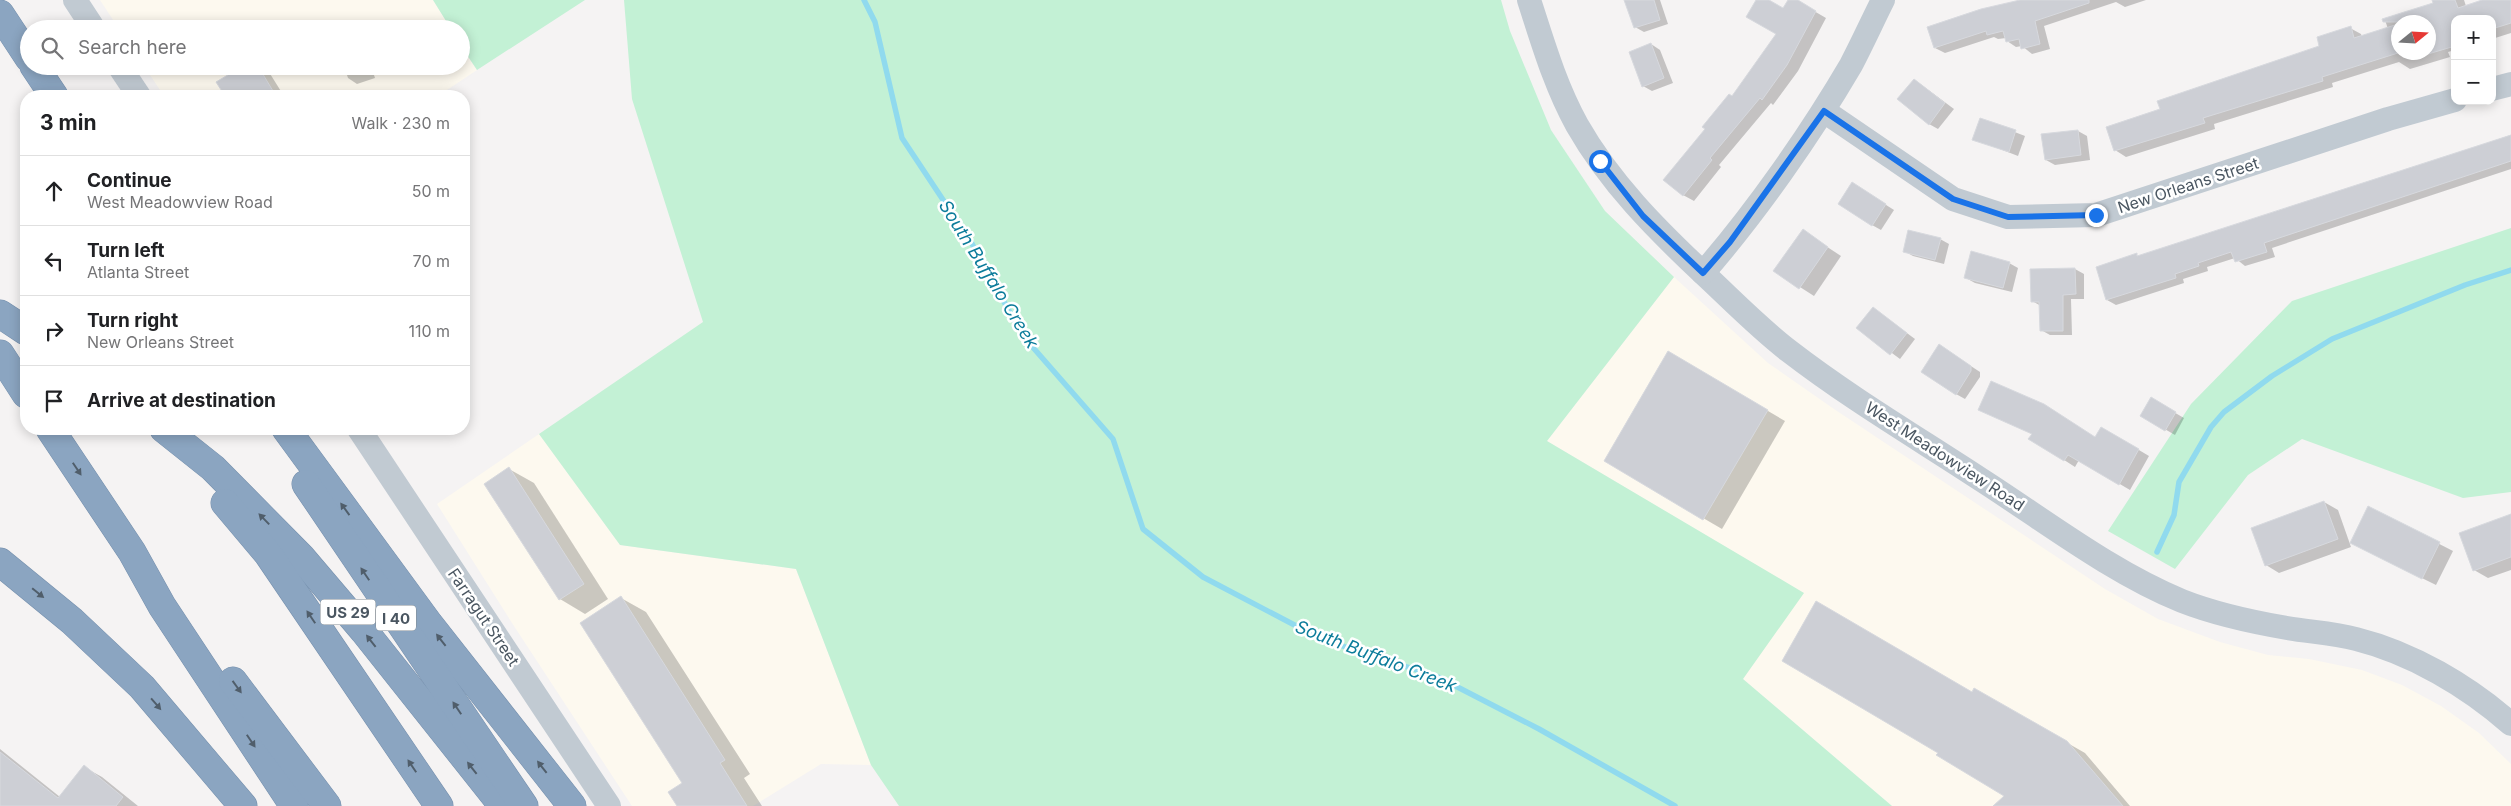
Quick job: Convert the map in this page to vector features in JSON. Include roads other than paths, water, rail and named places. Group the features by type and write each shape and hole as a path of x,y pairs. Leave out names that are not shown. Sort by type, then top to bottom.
{"highway":[{"path":"0,14 20,44"},
{"path":"40,75 50,90"},
{"path":"0,314 20,327"},
{"path":"0,354 20,385"},
{"path":"54,435 132,552 162,606 294,806"},
{"path":"170,435 203,479 268,554 440,806"},
{"name":"US 29","path":"172,435 214,468 301,557 364,632 503,806"},
{"name":"I 40","path":"275,435 325,514 524,806"},
{"path":"290,435 429,624 572,806"},
{"path":"132,552 174,598 272,735 327,806"},
{"path":"0,562 72,621 142,687 243,806"}],"street":[{"path":"75,0 88,20"},
{"name":"West Meadowview Road","path":"1529,0 1552,73 1578,127 1595,154 1643,216 1787,350 1831,382 2118,567 2182,601 2286,628 2356,639 2405,656 2482,700 2511,724"},
{"path":"1703,273 1730,242 1824,111 1852,63 1883,0"},
{"path":"125,75 135,90"},
{"path":"2496,89 2511,84"},
{"name":"New Orleans Street","path":"1824,111 1953,199 2008,217 2096,215 2451,101"},
{"name":"Farragut Street","path":"363,435 609,806"}],"waterway":[{"name":"South Buffalo Creek","path":"864,0 875,22 902,138 971,242 1023,336 1113,439 1143,529 1203,577 1321,639 1438,677 1539,729 1675,806"},
{"path":"2157,552 2174,515 2179,482 2211,427 2224,412 2272,376 2332,339 2465,285 2511,270"}]}
